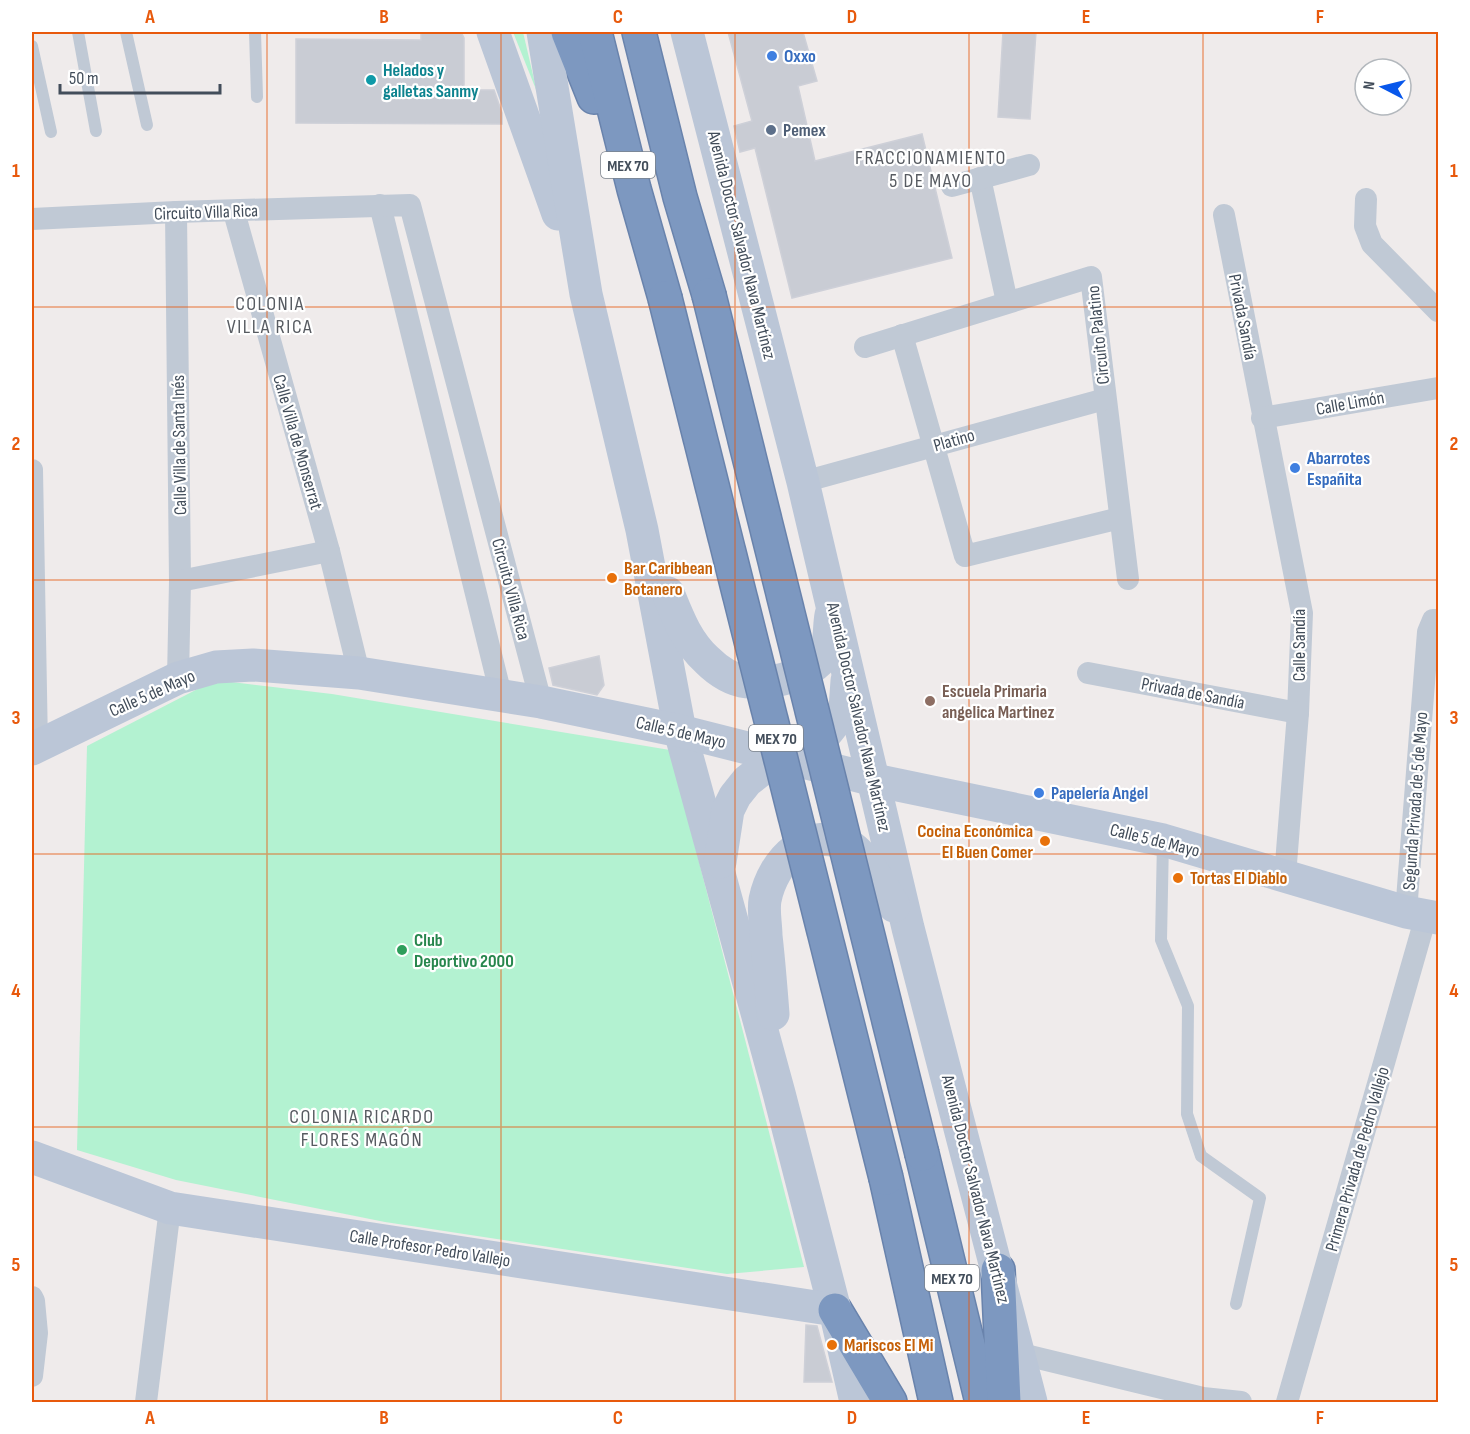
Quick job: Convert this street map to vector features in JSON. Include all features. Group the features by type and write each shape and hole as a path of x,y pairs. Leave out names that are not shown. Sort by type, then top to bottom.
{"highway":[{"path":"568,32 634,189"},
{"name":"MEX 70","path":"595,32 634,189 665,298 886,1178 936,1402"},
{"name":"MEX 70","path":"639,32 680,197 709,295 982,1402"},
{"path":"655,32 680,197"},
{"path":"998,1270 1004,1402"},
{"path":"835,1310 890,1402"}],"main road":[{"path":"493,32 586,294"},
{"path":"543,32 586,294 642,530 680,731 779,1093 835,1310 856,1402"},
{"name":"Avenida Doctor Salvador Nava Martínez","path":"687,32 803,482 908,928 1031,1402"},
{"path":"642,530 680,624 692,645 728,676 748,682 784,680 810,668 826,652 831,610 826,578"},
{"name":"Calle 5 de Mayo","path":"34,747 178,678 216,667 254,665 359,673 541,702 680,731 874,780 1163,840 1424,915"},
{"path":"718,873 728,810 735,796 747,781 770,763 826,732 836,723 845,709 848,673"},
{"path":"779,1093 764,901 772,878 785,859 794,849 807,841 833,841 852,847 872,871 908,928"},
{"name":"Calle Profesor Pedro Vallejo","path":"32,1157 170,1208 835,1310"}],"street":[{"path":"952,186 1029,165"},
{"path":"980,178 1007,303"},
{"path":"1366,199 1365,226 1372,244 1438,311"},
{"name":"Circuito Villa Rica","path":"380,205 501,695"},
{"name":"Circuito Villa Rica","path":"32,219 410,205 541,702"},
{"name":"Calle Villa de Santa Inés","path":"176,212 180,581 178,678"},
{"name":"Calle Villa de Monserrat","path":"234,212 329,551 359,673"},
{"name":"Privada Sandía","path":"1224,215 1262,418"},
{"name":"Circuito Palatino","path":"865,347 1091,277 1128,579"},
{"path":"903,335 965,556 1120,518"},
{"name":"Calle Limón","path":"1262,418 1438,388"},
{"name":"Platino","path":"803,482 1105,399"},
{"name":"Calle Sandía","path":"1262,418 1302,613 1298,713 1285,876"},
{"path":"441,450 472,442"},
{"path":"32,470 34,747"},
{"path":"180,581 329,551"},
{"name":"Segunda Privada de 5 de Mayo","path":"1424,915 1428,632 1436,620"},
{"name":"Privada de Sandía","path":"1088,673 1298,713"},
{"name":"Primera Privada de Pedro Vallejo","path":"1287,1402 1424,915"},
{"path":"146,1402 170,1208"},
{"path":"32,1297 37,1333 32,1376"},
{"path":"1017,1353 1203,1398 1241,1402"}],"lane":[{"path":"78,32 96,131"},
{"path":"126,32 147,125"},
{"path":"255,32 257,97"},
{"path":"32,46 51,132"},
{"path":"1163,840 1161,940 1188,1006 1187,1114 1201,1156 1260,1198 1236,1304"}],"green space":[{"path":"513,32 523,32 537,92"},
{"name":"Club Deportivo 2000","path":"215,680 332,694 670,750 804,1267 727,1274 385,1222 176,1180 77,1150 87,746"}],"building":[{"name":"Helados y galletas Sanmy","path":"421,32 461,32 464,38 464,90 494,90 502,113 502,124 296,123 296,39 421,40"},
{"path":"728,32 803,32 817,81 798,86 815,161 922,134 952,258 792,298 755,148 740,152 734,126 752,121"},
{"path":"1003,32 1036,32 1030,119 998,117"},
{"path":"599,656 604,685 597,695 553,685 549,668"},
{"path":"806,1325 817,1326 832,1382 804,1382"}],"place":[{"name":"Oxxo","path":"772,56"},
{"name":"Helados y galletas Sanmy","path":"371,80"},
{"name":"Pemex","path":"771,130"},
{"name":"Abarrotes Españita","path":"1295,468"},
{"name":"Bar Caribbean Botanero","path":"612,578"},
{"name":"Escuela Primaria angelica Martinez","path":"930,701"},
{"name":"Papelería Angel","path":"1039,793"},
{"name":"Cocina Económica El Buen Comer","path":"1045,841"},
{"name":"Tortas El Diablo","path":"1178,878"},
{"name":"Club Deportivo 2000","path":"402,950"},
{"name":"Mariscos El Mi","path":"832,1345"}],"district":[{"name":"FRACCIONAMIENTO 5 DE MAYO","path":"931,168"},
{"name":"COLONIA VILLA RICA","path":"270,314"},
{"name":"COLONIA RICARDO FLORES MAGÓN","path":"362,1128"}]}
